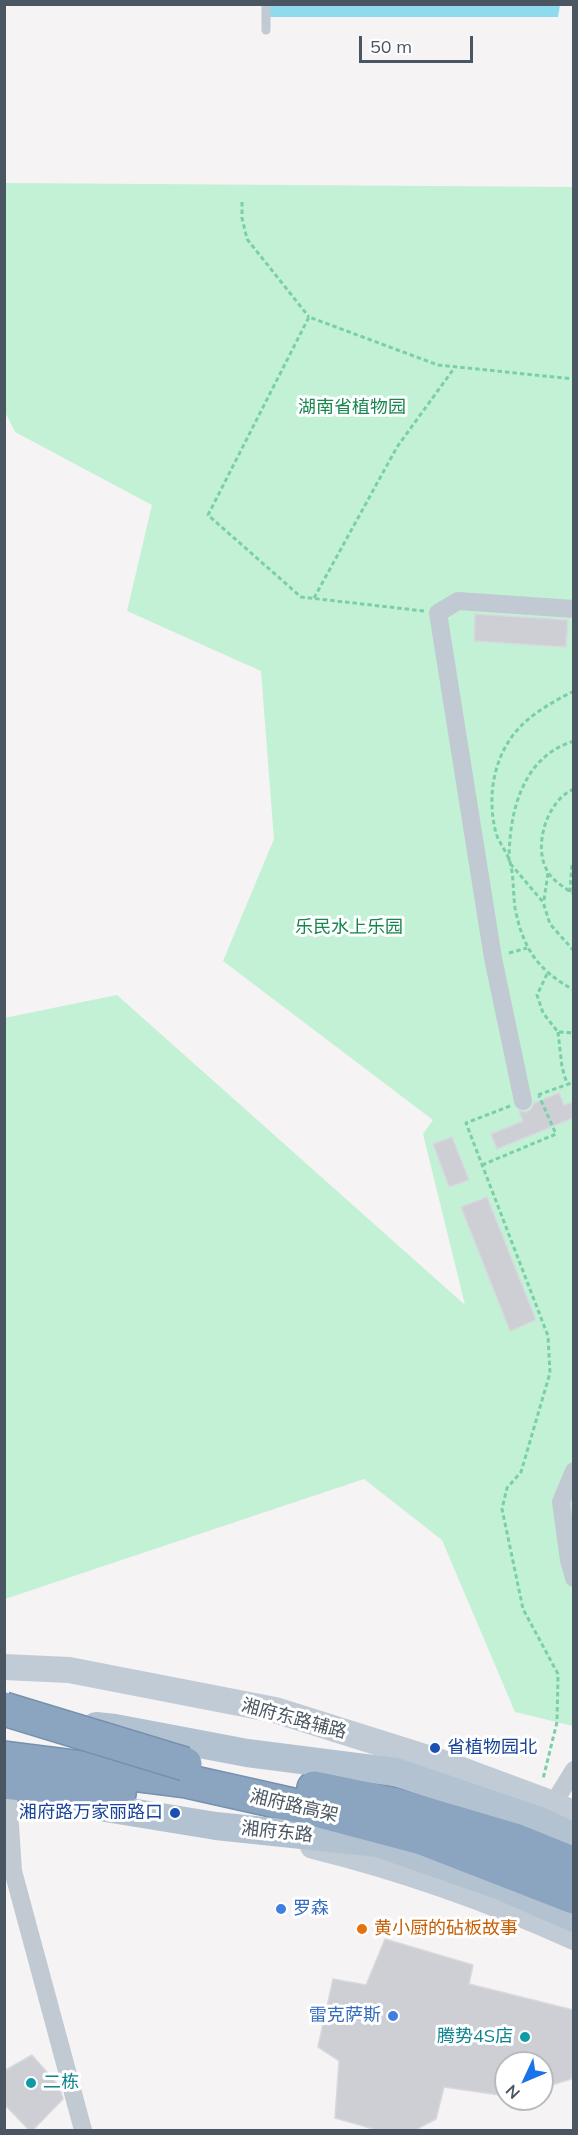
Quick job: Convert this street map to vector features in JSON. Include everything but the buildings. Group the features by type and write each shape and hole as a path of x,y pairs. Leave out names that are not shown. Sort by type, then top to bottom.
{"highway":[{"path":"4,1709 185,1764"},
{"name":"湘府路高架","path":"4,1738 241,1772 396,1805 515,1840 573,1863"},
{"name":"湘府路高架","path":"4,1758 186,1782 320,1811 422,1838 573,1897"},
{"path":"6,1791 59,1789 320,1811"}],"main road":[{"path":"4,1719 115,1728 247,1754 396,1772 540,1821 573,1837"},
{"name":"湘府东路","path":"6,1791 216,1826 378,1843 498,1885 573,1918"}],"street":[{"path":"531,1098 493,957 438,612 458,601 573,609"},
{"path":"573,1471 561,1502 573,1578"},
{"name":"湘府东路辅路","path":"4,1667 69,1670 275,1710 440,1762 555,1805"},
{"path":"555,1805 573,1770"},
{"path":"6,1791 13,1871 83,2130"},
{"path":"216,1826 296,1841 370,1860 469,1895 573,1937"}],"lane":[{"path":"266,4 266,30"}],"path":[{"path":"242,202 242,218 247,239 309,316 438,365 573,379"},
{"path":"309,316 208,515 300,597 438,612"},
{"path":"314,598 398,447 455,367"},
{"path":"573,691 547,705 522,724 504,749 494,774 490,802 496,835 510,862 543,902 550,924 573,951"},
{"path":"573,741 543,758 526,779 515,803 509,834 516,909 527,948 548,974 573,990"},
{"path":"543,902 548,873 542,852 542,832 548,815 565,793 573,789"},
{"path":"572,893 573,861"},
{"path":"548,873 572,893"},
{"path":"548,974 537,995 543,1013 558,1032 562,1067 567,1084"},
{"path":"558,1032 573,1033"},
{"path":"555,1805 558,1674 523,1609 502,1509 507,1488 521,1472 550,1373 548,1336 466,1123 573,1082"},
{"path":"482,1165 556,1134 531,1098"}],"green space":[{"name":"湖南省植物园","path":"6,183 573,187 573,1726 515,1712 442,1540 364,1479 5,1599 4,1018 117,995 465,1305 423,1134 433,1120 223,961 274,839 261,671 127,611 152,505 15,432 5,412"}],"water":[{"path":"269,4 560,5 558,17 269,17"}],"place":[{"name":"省植物园北","path":"435,1748"},
{"name":"湘府路万家丽路口","path":"175,1813"},
{"name":"罗森","path":"281,1909"},
{"name":"黄小厨的砧板故事","path":"362,1929"},
{"name":"雷克萨斯","path":"393,2016"},
{"name":"腾势4S店","path":"525,2037"},
{"name":"二栋","path":"31,2083"}],"park label":[{"name":"乐民水上乐园","path":"349,928"}]}
